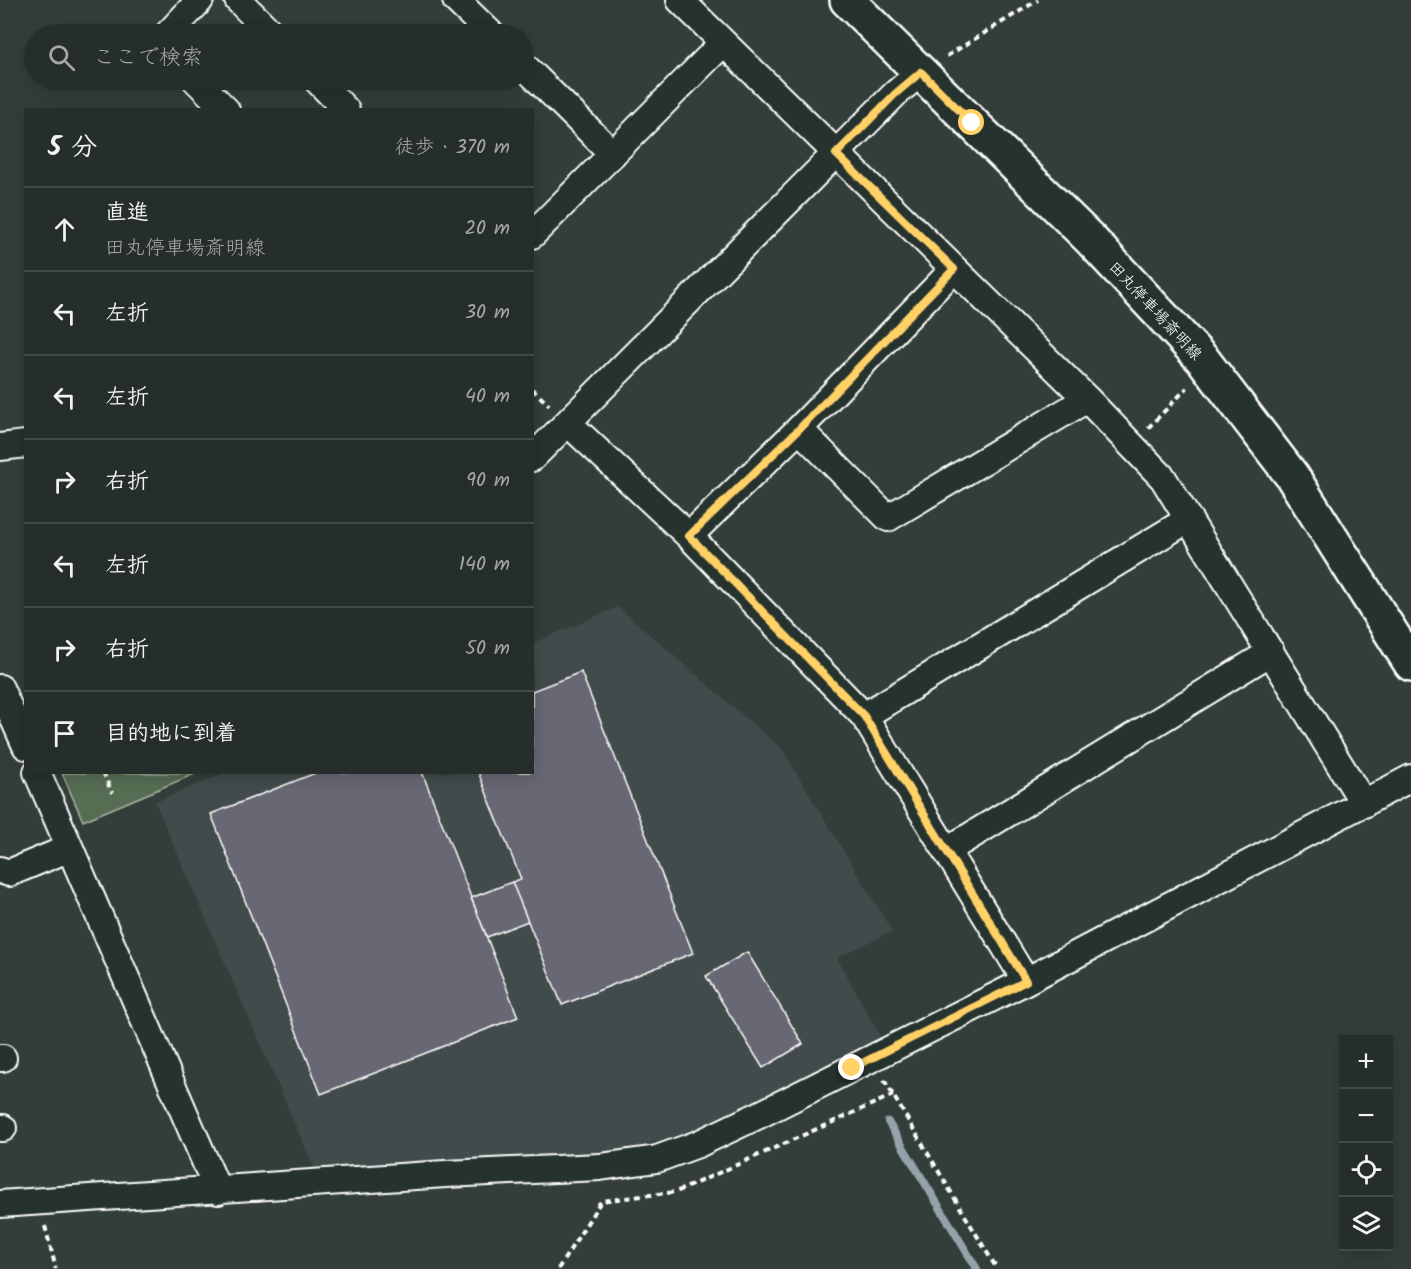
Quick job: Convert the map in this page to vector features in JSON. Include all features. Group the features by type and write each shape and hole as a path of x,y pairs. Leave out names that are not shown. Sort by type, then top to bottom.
{"main road":[{"name":"田丸停車場斎明線","path":"847,0 1091,240 1204,361 1292,476 1411,664"}],"street":[{"path":"177,24 200,0"},
{"path":"238,0 262,24"},
{"path":"456,0 481,24"},
{"path":"680,0 1087,399 1163,478 1364,804"},
{"path":"534,234 723,43"},
{"path":"534,456 569,424 895,94 921,72"},
{"path":"534,76 612,154"},
{"path":"206,90 224,108"},
{"path":"327,90 344,108"},
{"path":"689,536 799,429 954,269"},
{"path":"799,429 888,518 1087,399"},
{"path":"569,424 689,536 864,716 1026,981"},
{"path":"0,447 24,444"},
{"path":"864,716 1189,519"},
{"path":"946,851 1271,652"},
{"path":"12,699 24,739"},
{"path":"38,774 218,1191"},
{"path":"0,1204 445,1174 600,1167 657,1159 698,1144 1026,981 1411,778"},
{"path":"0,870 9,873 70,848"}],"path":[{"path":"921,72 1038,0"},
{"path":"1131,445 1190,385"},
{"path":"104,774 112,793"},
{"path":"872,1058 997,1269"},
{"path":"558,1269 602,1201 676,1192 893,1095"},
{"path":"41,1202 46,1237 56,1269"}],"shaded area":[{"path":"618,607 782,749 892,931 837,958 882,1040 685,1134 624,1150 557,1157 314,1168 155,802 222,774 534,774 534,643"}],"green space":[{"path":"62,774 195,774 83,821"}],"building":[{"path":"581,672 693,953 562,1005 512,882 521,879 479,774 534,774 534,690"},
{"path":"313,774 423,774 518,1017 321,1094 211,814"},
{"path":"512,882 528,921 487,937 471,898"},
{"path":"747,952 803,1044 763,1068 706,976"}],"waterway":[{"path":"888,1122 977,1269"}],"route":[{"path":"852,1068 1026,981 864,716 689,536 799,429 954,269 836,154 895,94 921,72 972,123"}]}
